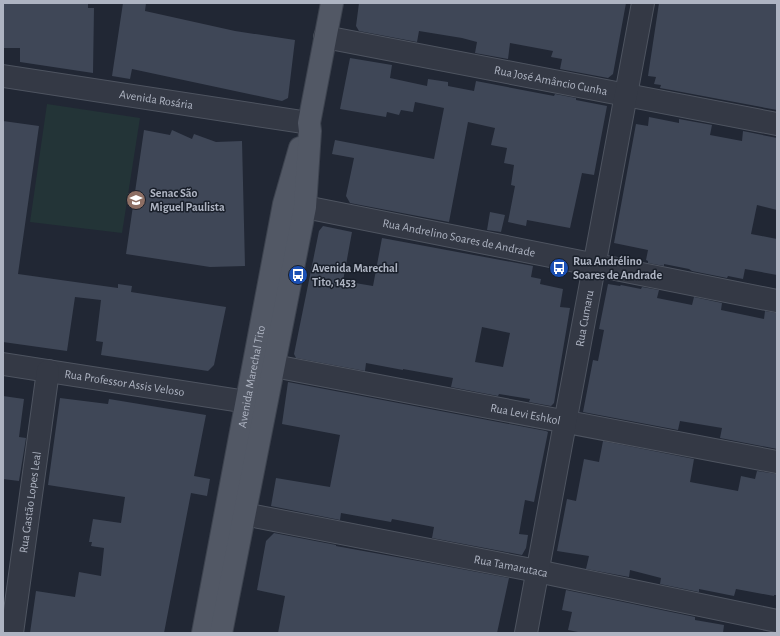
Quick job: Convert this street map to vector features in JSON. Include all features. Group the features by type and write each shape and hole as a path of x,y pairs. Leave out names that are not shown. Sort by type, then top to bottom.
{"main road":[{"name":"Avenida Marechal Tito","path":"203,633 284,204 305,129 309,123 332,3"},
{"path":"305,207 298,197 297,189 309,123"},
{"name":"Avenida Marechal Tito","path":"221,633 305,207"},
{"path":"246,402 255,421 256,431 252,456 255,461"}],"street":[{"name":"Rua Cumaru","path":"526,633 643,3"},
{"name":"Rua José Amâncio Cunha","path":"325,37 777,124"},
{"name":"Avenida Rosária","path":"3,76 309,123"},
{"name":"Rua Andrelino Soares de Andrade","path":"305,207 777,301"},
{"name":"Rua Professor Assis Veloso","path":"3,364 246,402"},
{"name":"Rua Levi Eshkol","path":"274,366 777,462"},
{"name":"Rua Gastão Lopes Leal","path":"12,633 48,371"},
{"name":"Rua Tamarutaca","path":"244,514 537,571 777,621"}],"shaded area":[{"path":"47,104 140,118 122,233 30,222"}],"building":[{"path":"3,3 88,3 88,8 94,8 93,73 20,62 20,48 3,48"},
{"path":"123,3 146,3 145,11 235,31 295,40 288,98 282,101 132,69 130,79 112,76"},
{"path":"359,3 626,3 613,74 608,78 560,69 562,59 551,57 553,51 510,43 508,59 475,53 477,42 462,38 419,31 417,42 359,31 356,26"},
{"path":"659,3 777,3 777,110 660,88 661,85 654,84 656,77 648,76"},
{"path":"350,58 392,65 390,78 427,86 428,79 448,82 448,86 474,91 476,81 554,96 555,94 576,98 576,100 607,106 594,175 582,173 570,228 527,220 526,226 508,222 515,186 511,185 514,165 504,163 507,148 491,145 495,128 468,122 449,222 350,203 346,196 354,158 332,154 335,140 434,159 444,108 415,102 413,112 401,110 399,115 387,112 386,117 340,109"},
{"path":"649,117 679,123 679,119 712,125 710,135 742,141 743,131 777,138 777,210 757,205 751,234 777,239 777,275 745,269 743,279 728,276 727,278 664,264 664,266 648,263 646,260 648,250 614,243 636,124 648,126"},
{"path":"3,121 39,126 18,274 118,288 118,284 132,286 131,292 226,307 214,365 208,371 101,355 103,342 96,341 101,300 75,297 67,351 3,342"},
{"path":"144,130 170,135 172,130 192,139 194,134 216,142 242,141 245,266 210,267 126,254"},
{"path":"490,212 505,215 501,232 487,230"},
{"path":"323,226 352,232 343,281 373,286 382,238 533,266 531,277 541,279 540,284 563,289 560,307 570,308 554,403 551,406 529,402 530,399 499,394 498,396 451,387 453,378 403,369 366,363 365,371 296,358 294,354 319,231","holes":["482,327 510,333 503,367 475,362"]},
{"path":"608,284 659,290 657,298 692,305 694,297 722,303 721,310 764,319 765,311 777,313 777,449 720,438 722,428 680,421 678,430 583,412 593,360 598,361 604,330 599,329"},
{"path":"288,382 548,432 534,502 525,500 519,534 528,535 526,548 522,555 432,538 434,527 392,519 391,522 341,513 340,520 271,506 276,478 330,487 340,435 282,424"},
{"path":"3,396 24,399 19,437 26,438 19,481 3,479"},
{"path":"60,398 108,404 109,399 206,415 194,476 210,479 207,496 191,493 164,633 30,633 36,591 75,597 79,572 101,576 104,548 91,546 92,542 89,542 93,519 121,523 125,497 48,485"},
{"path":"603,441 694,459 690,482 738,491 741,476 755,479 757,471 777,474 777,595 774,596 736,589 734,596 699,589 699,592 660,584 661,578 630,570 629,577 586,569 589,556 557,551 567,499 576,501 584,459 599,462"},
{"path":"274,533 509,578 497,633 278,633 285,596 257,590 266,541"},
{"path":"566,590 695,617 695,620 724,625 723,633 583,633 568,630 572,612 562,610"}],"place":[{"name":"Senac São Miguel Paulista","path":"136,200"},
{"name":"Rua Andrélino Soares de Andrade","path":"559,268"},
{"name":"Avenida Marechal Tito, 1453","path":"298,275"}]}
